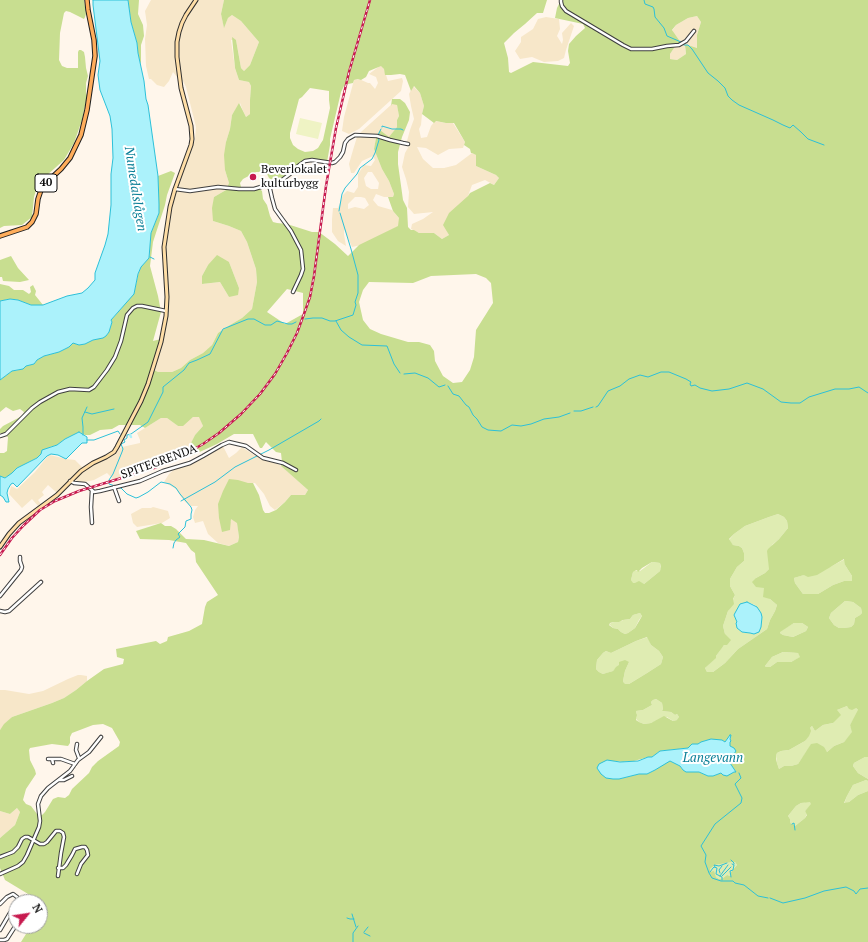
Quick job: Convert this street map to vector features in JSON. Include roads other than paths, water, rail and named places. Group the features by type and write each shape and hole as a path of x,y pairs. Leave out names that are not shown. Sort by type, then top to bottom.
{"main road":[{"name":"40","path":"0,236 27,227 32,222 36,214 41,190 70,158 80,135 87,110 95,56 94,40 87,0"},
{"path":"0,547 9,534 19,524 56,495 87,466 109,456 114,452 148,384 161,342 166,312 167,297 164,244 171,202 191,146 192,136 190,120 181,88 177,57 177,42 184,20 196,0"}],"street":[{"path":"562,0 562,6 566,10 631,49 652,50 667,46 679,45 686,41 694,31"},
{"path":"175,189 190,191 218,187 248,189 268,185 282,180 305,162 312,160 332,163 340,157 346,141 352,135 359,134 377,136 408,144"},
{"path":"268,185 275,208 291,231 301,250 303,269 293,292"},
{"path":"0,436 6,434 27,412 40,402 64,389 87,390 94,387 115,357 121,341 127,315 133,308 142,306 166,312"},
{"name":"SPITEGRENDA","path":"70,481 85,484 92,490 98,492 140,480 195,461 229,442 246,446 263,458 283,463 296,470"},
{"path":"114,487 119,501"},
{"path":"92,490 92,523"},
{"path":"0,596 21,570 22,567 20,557"},
{"path":"0,611 10,611 41,582"},
{"path":"0,874 24,860 40,824 39,799 70,771 79,758 89,752 101,737"},
{"path":"77,744 76,750 79,758"},
{"path":"48,759 61,759 75,764"},
{"path":"52,759 53,763"},
{"path":"59,780 64,780 72,776"},
{"path":"0,857 13,852 23,838 28,837 41,844 44,844 56,831 63,832 64,837 58,868 58,876"},
{"path":"58,868 63,868 72,854 76,850 84,847 87,850 88,855 81,864 77,874"},
{"path":"0,904 8,896"},
{"path":"0,930 8,916"},
{"path":"0,940 7,939 10,934"}],"water":[{"name":"Numedalslågen","path":"93,0 128,0 131,22 137,43 144,81 158,176 159,213 151,233 149,258 141,267 138,274 134,294 111,320 112,322 109,332 106,336 85,344 79,345 73,343 69,347 59,352 44,356 37,360 34,364 26,366 23,369 12,371 0,380 0,301 10,299 18,300 31,305 43,305 67,296 82,293 95,280 95,273 108,234 113,158 112,129 110,116 100,90 98,75 100,61"},
{"path":"79,432 87,437 87,443 82,443 66,459 58,455 51,454 47,456 17,487 13,483 11,484 7,493 9,502 6,502 0,495 0,476 5,478 17,468 37,458 41,454 42,450 57,445"},
{"path":"747,602 757,607 762,617 759,632 754,634 742,632 737,628 737,622 734,615 740,604"},
{"name":"Langevann","path":"730,735 730,746 736,751 730,760 730,763 736,772 727,776 721,773 708,776 699,772 686,772 680,766 670,761 647,774 639,774 619,779 606,778 597,768 599,764 607,760 620,762 638,761 652,757 660,751 688,748 692,744 698,744 711,739 722,740 725,742"}],"waterway":[{"path":"644,0 645,4 653,7 655,17 664,28 667,36 681,42"},
{"path":"684,45 688,45 692,49 708,73 725,88 728,96 732,100 739,105 790,128 793,125 808,139 824,145"},
{"path":"382,127 403,130"},
{"path":"378,135 381,129"},
{"path":"339,211 342,194 345,188 360,168 372,159 379,140 378,138"},
{"path":"305,319 322,318 335,321 353,315 358,293 358,275 340,213"},
{"path":"150,257 154,259"},
{"path":"115,486 109,484 109,480 122,452 123,449 121,444 125,442 124,440 127,438 127,435 131,434 148,422 163,392 163,387 184,370 189,363 210,354 223,329 248,319 254,319 265,325 271,325 277,321 288,324 296,322"},
{"path":"336,321 341,330 362,345 387,346 394,364 400,373"},
{"path":"596,407 608,391 620,386 629,379 640,375 648,377 661,372 669,372 691,382 691,386 695,385 712,391 729,389 747,383 763,389 781,402 800,403 809,397 835,389 859,387 868,393"},
{"path":"404,374 415,373 428,378 439,387 445,385"},
{"path":"448,386 453,394 459,396 469,407 482,427 488,430 501,431 512,425 521,426 531,424 544,419 559,417 570,413"},
{"path":"83,435 82,418 87,407"},
{"path":"574,411 581,411 593,407"},
{"path":"85,412 92,414 114,409"},
{"path":"181,501 215,482 235,467 269,450 321,419"},
{"path":"87,440 94,440 118,431 120,434"},
{"path":"118,488 121,488 127,494 136,498 148,492 161,482 170,484 176,488 192,510 191,519 186,521 185,527 178,534 180,537 174,543 173,548"},
{"path":"739,773 741,778 735,784 742,798 741,803 715,824 701,846 706,855 705,862 712,878 721,881 733,881 744,885 758,896 768,898"},
{"path":"792,824 794,823 795,830"},
{"path":"731,860 734,864"},
{"path":"715,867 714,865 719,866 727,863"},
{"path":"731,877 730,871 733,870 734,865 732,864"},
{"path":"720,876 728,865"},
{"path":"720,873 719,870 722,866"},
{"path":"710,872 714,867 717,868 716,874 722,877 722,880"},
{"path":"722,876 731,867"},
{"path":"770,898 783,903 805,898 824,891 846,887 854,891 856,894 860,889 868,888"},
{"path":"352,914 356,927"},
{"path":"347,918 354,919"},
{"path":"353,942 353,933 358,926"},
{"path":"364,932 368,927"},
{"path":"364,933 370,936"}],"railway":[{"path":"0,555 12,538 24,525 40,510 55,501 79,491 154,468 182,456 203,444 219,433 241,414 260,394 275,374 297,333 310,297 336,128 349,72 370,0"}],"place":[{"name":"Beverlokalet kulturbygg","path":"253,177"}]}
